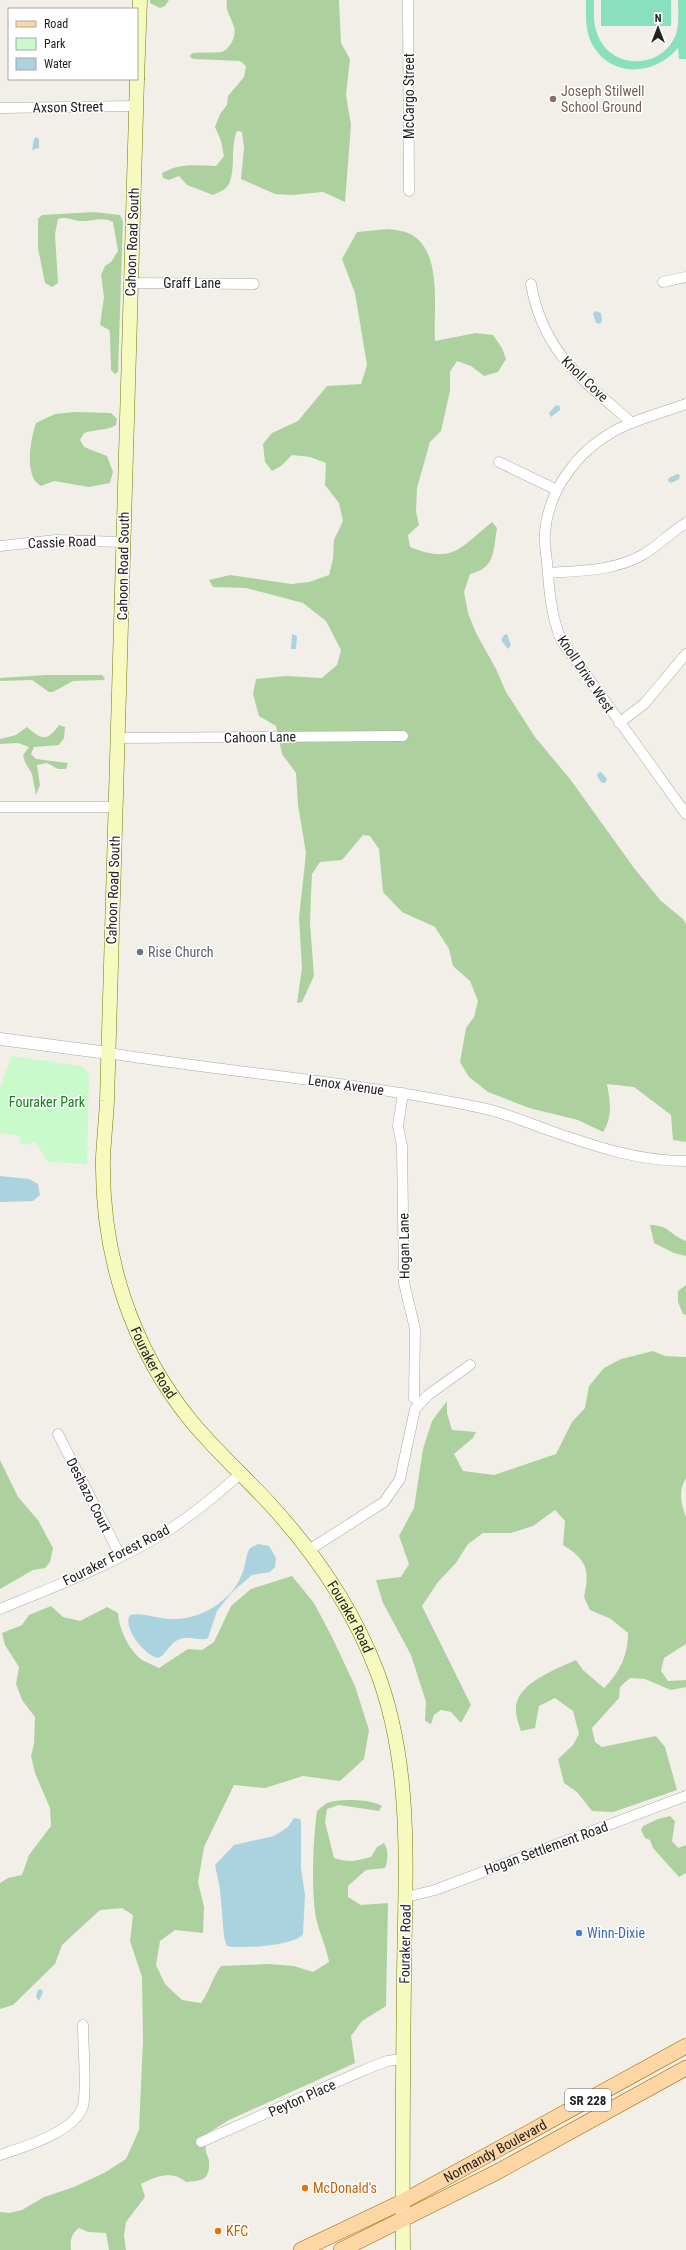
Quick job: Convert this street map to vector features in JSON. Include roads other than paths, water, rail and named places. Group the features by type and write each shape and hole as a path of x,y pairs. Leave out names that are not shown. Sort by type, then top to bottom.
{"main road":[{"name":"Cahoon Road South","path":"138,53 140,0"},
{"name":"Cahoon Road South","path":"108,1053 137,80"},
{"name":"Fouraker Road","path":"108,1053 103,1158 105,1205 109,1240 121,1291 134,1327 162,1380 195,1426 241,1473 309,1550 339,1593 376,1671 391,1718 397,1744 404,1813 406,1898 403,2058 403,2250"},
{"name":"Normandy Boulevard","path":"301,2250 402,2202 686,2046"},
{"name":"Normandy Boulevard","path":"341,2250 403,2221 497,2172 686,2068"}],"street":[{"name":"McCargo Street","path":"408,0 409,191"},
{"name":"Axson Street","path":"0,108 136,106"},
{"path":"663,282 686,277"},
{"name":"Graff Lane","path":"130,283 254,284"},
{"name":"Knoll Cove","path":"531,284 534,302 546,328 566,363 632,423"},
{"name":"Knoll Drive West","path":"686,404 632,423 603,437 587,450 570,468 557,490 548,513 545,534 553,614 561,640 619,723 686,814"},
{"path":"499,462 557,490"},
{"path":"548,573 580,571 623,563 644,554 686,523"},
{"name":"Cassie Road","path":"0,546 56,540 123,542"},
{"path":"619,723 644,704 686,654"},
{"name":"Cahoon Lane","path":"118,738 403,736"},
{"path":"0,807 115,807"},
{"name":"Lenox Avenue","path":"0,1039 403,1093 485,1108 639,1158 686,1161"},
{"name":"Hogan Lane","path":"403,1093 398,1126 402,1146 404,1283 415,1329 414,1398"},
{"path":"309,1550 384,1502 400,1479 415,1409 428,1395 470,1365"},
{"name":"Deshazo Court","path":"58,1434 120,1555"},
{"name":"Fouraker Forest Road","path":"0,1609 120,1555 170,1529 207,1504 241,1473"},
{"name":"Hogan Settlement Road","path":"406,1898 435,1890 686,1796"},
{"path":"0,2155 27,2146 70,2125 77,2117 84,2099 83,2026"},
{"name":"Peyton Place","path":"201,2142 364,2070 387,2061 403,2058"}],"water":[{"path":"36,137 39,139 39,148 32,150 34,139"},
{"path":"595,311 601,313 602,321 600,324 596,323 593,314"},
{"path":"556,405 560,406 560,410 551,417 549,413"},
{"path":"677,474 680,475 679,479 671,483 668,481 669,478"},
{"path":"292,634 297,636 296,649 291,649"},
{"path":"507,634 511,645 508,649 501,640 504,635"},
{"path":"601,772 607,779 605,783 601,782 597,776 598,773"},
{"path":"0,1176 29,1179 38,1184 40,1195 33,1201 0,1202"},
{"path":"258,1544 269,1546 276,1558 275,1567 270,1572 252,1575 232,1592 217,1611 208,1638 180,1639 173,1643 164,1654 158,1658 141,1647 136,1641 129,1627 128,1620 130,1615 140,1614 167,1619 183,1618 193,1616 214,1607 231,1593 243,1571 248,1551 250,1548"},
{"path":"294,1818 300,1819 301,1822 301,1868 305,1895 303,1934 290,1941 267,1946 227,1946 224,1937 220,1889 215,1865 234,1845 274,1836 288,1827"},
{"path":"41,1989 43,1992 39,2001 36,1997 38,1990"}],"place":[{"name":"Joseph Stilwell School Ground","path":"553,99"},
{"name":"Rise Church","path":"140,952"},
{"name":"Winn-Dixie","path":"579,1933"},
{"name":"McDonald's","path":"305,2188"},
{"name":"KFC","path":"218,2231"}],"park label":[{"name":"Fouraker Park","path":"47,1102"}]}
